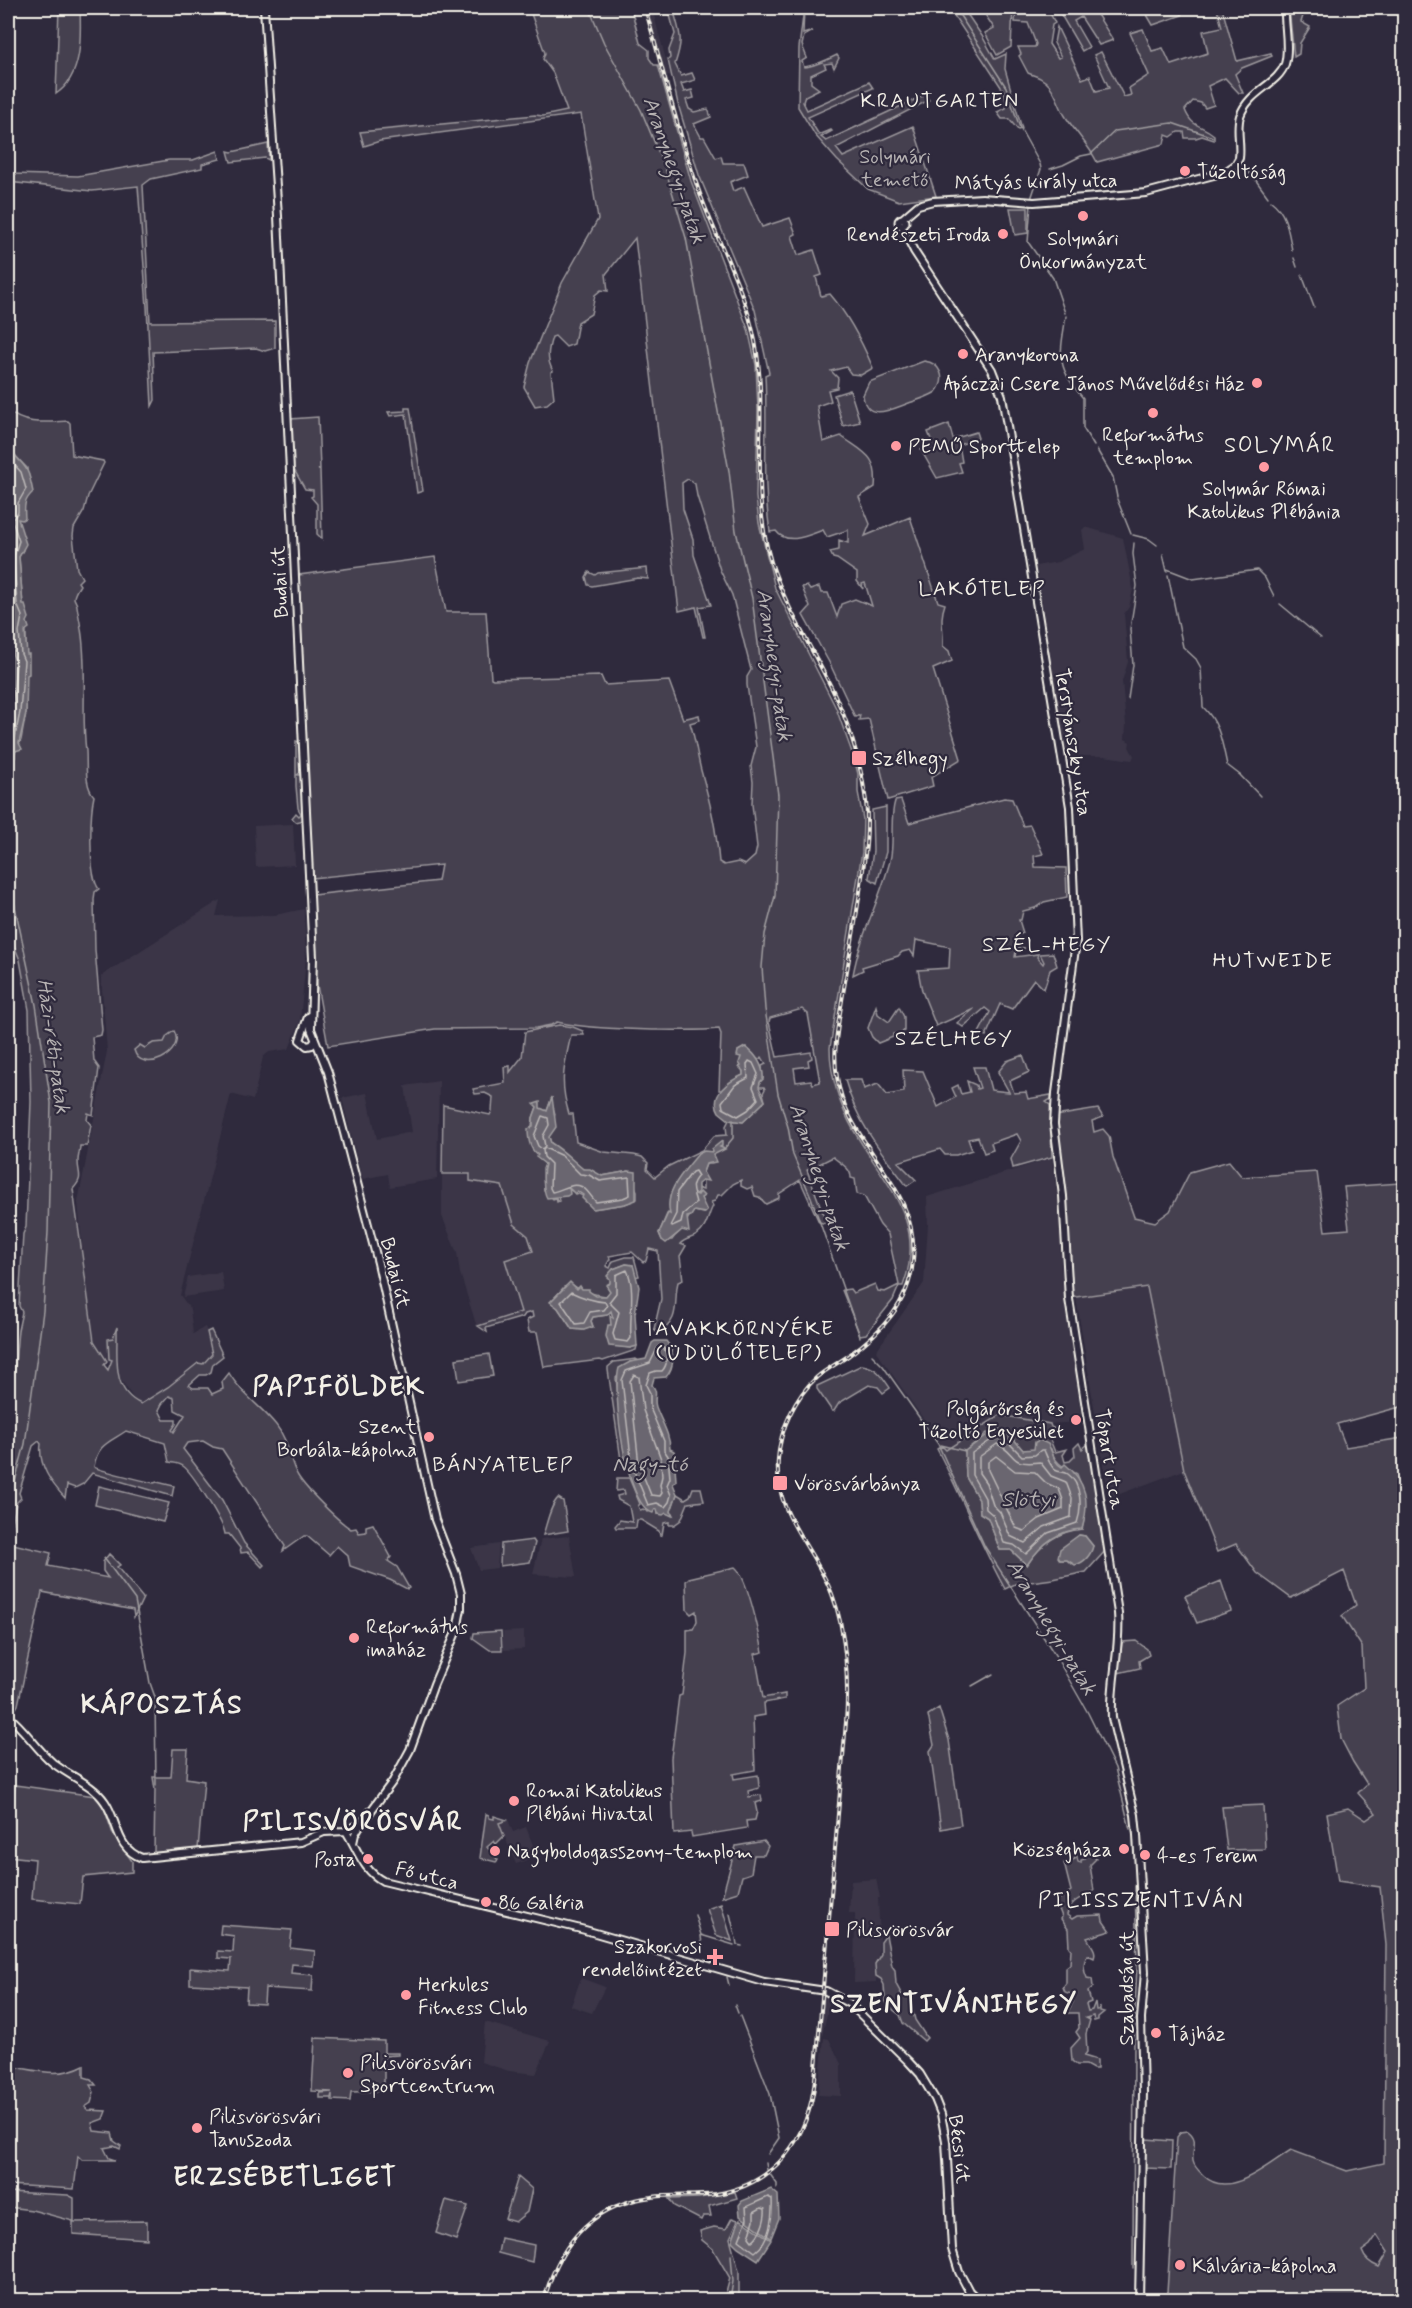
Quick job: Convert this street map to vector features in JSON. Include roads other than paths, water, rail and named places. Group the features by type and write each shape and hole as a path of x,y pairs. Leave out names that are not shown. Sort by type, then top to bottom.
{"main road":[{"name":"Budai út","path":"264,8 313,958 308,1031"},
{"name":"Mátyás király utca","path":"904,222 910,212 920,204 940,200 982,198 1034,202 1146,193 1233,168 1239,158 1239,123 1242,113 1254,94 1277,77 1285,63 1285,8"},
{"name":"Terstyánszky utca","path":"904,222 906,234 914,251 992,370 1002,396 1066,778 1073,855 1076,940 1054,1124 1065,1216 1067,1284"},
{"path":"308,1031 315,1036 312,1043 303,1044 300,1040 308,1031"},
{"name":"Budai út","path":"312,1043 330,1079 380,1271 429,1497 435,1520 456,1574 460,1594 460,1617 455,1636 430,1694 410,1750 393,1780 363,1821"},
{"name":"Tópart utca","path":"1067,1284 1116,1596 1119,1640 1115,1678"},
{"name":"Szabadság út","path":"1115,1678 1112,1718 1136,1819 1145,1951 1141,2019 1143,2081 1139,2301"},
{"path":"8,1716 52,1762 101,1797 109,1809 124,1846 136,1856 155,1858 301,1842 324,1832 347,1831 355,1834"},
{"path":"347,1831 363,1821"},
{"path":"353,1843 355,1834 363,1821"},
{"name":"Fő utca","path":"347,1831 368,1867 376,1877 383,1881 585,1930 764,1982 826,1991 850,2004 868,2021"},
{"name":"Bécsi út","path":"868,2021 920,2074 939,2109 947,2149 952,2249 959,2272 969,2291 978,2301"}],"water":[{"path":"8,442 13,453 27,469 33,492 25,504 25,518 18,519 26,544 19,557 23,605 25,605 29,618 27,622 29,628 25,631 27,654 29,654 26,713 19,743 22,749 15,751 15,758 14,754 8,770"},
{"path":"745,1047 753,1053 761,1065 763,1079 759,1087 765,1101 743,1122 729,1120 719,1112 717,1100 722,1089 743,1075 739,1067 741,1057 737,1056 738,1051"},
{"path":"552,1097 556,1127 549,1137 551,1143 583,1169 590,1169 602,1176 629,1171 636,1172 636,1200 593,1209 582,1198 583,1195 577,1191 575,1194 569,1188 570,1194 567,1196 547,1198 543,1182 545,1164 536,1157 538,1155 531,1147 528,1129 533,1127 537,1107 534,1104 540,1102 540,1108 547,1111"},
{"path":"722,1141 720,1147 725,1149 713,1155 716,1162 706,1164 703,1172 708,1181 703,1180 698,1184 698,1193 695,1194 698,1195 700,1192 704,1196 701,1198 707,1211 705,1213 694,1211 691,1216 687,1217 689,1232 682,1230 666,1243 659,1233 668,1213 670,1214 669,1205 673,1189 698,1154 704,1151 713,1152 712,1149"},
{"path":"626,1264 633,1265 639,1287 635,1314 637,1346 630,1348 609,1346 606,1336 608,1325 611,1325 610,1316 613,1318 611,1311 607,1315 593,1317 591,1321 593,1327 584,1330 572,1329 558,1308 550,1302 570,1282 577,1289 580,1286 582,1289 589,1289 596,1296 606,1296 610,1291 606,1285 610,1283 607,1276 613,1269"},
{"name":"Nagy-tó","path":"655,1341 666,1341 672,1354 669,1373 666,1377 654,1378 652,1385 655,1391 656,1407 667,1433 670,1449 674,1451 676,1481 673,1484 677,1494 671,1511 672,1516 666,1513 658,1514 657,1509 653,1513 643,1506 628,1470 619,1423 617,1381 619,1368 630,1362 646,1359"},
{"name":"Slötyi","path":"997,1428 1011,1436 1023,1450 1034,1449 1035,1442 1040,1440 1048,1444 1057,1462 1062,1467 1065,1464 1072,1471 1085,1493 1086,1510 1082,1529 1065,1532 1050,1540 1027,1565 1011,1550 1000,1550 988,1518 980,1513 979,1500 966,1477 965,1451"},
{"path":"1079,1535 1085,1536 1093,1546 1089,1555 1075,1565 1067,1560 1060,1560 1058,1557 1060,1549"},
{"path":"771,2189 778,2195 779,2218 771,2238 740,2216 739,2205 742,2201"},
{"path":"740,2219 771,2240 758,2260 732,2241"}],"waterway":[{"path":"8,41 14,8"},
{"name":"Aranyhegyi-patak","path":"589,8 604,43 641,110 665,168 686,238 729,471 736,531 752,598 778,795 775,896 765,934 762,967 765,1009 778,1094 788,1127 793,1155 811,1197 860,1337"},
{"path":"955,8 1006,87 1020,128 1040,164 1041,169 1031,199"},
{"path":"1050,169 1091,154 1115,131 1172,123 1213,137"},
{"path":"1239,167 1252,175 1268,197"},
{"path":"1271,201 1284,217 1292,250"},
{"path":"1031,204 1028,242 1053,278 1065,313"},
{"path":"1294,258 1297,267"},
{"path":"1302,275 1314,307"},
{"path":"1066,316 1061,351 1062,360 1068,377 1083,398 1083,428 1094,446"},
{"path":"1097,450 1113,477 1117,497"},
{"path":"1117,499 1131,534"},
{"path":"1133,535 1149,539 1157,545"},
{"path":"1128,699 1133,665 1130,629 1137,586 1134,543"},
{"path":"1163,554 1167,571"},
{"path":"1167,569 1193,579 1257,570 1265,578 1274,596"},
{"path":"1168,575 1183,647 1196,659 1201,668 1203,707 1217,727 1227,765 1260,796"},
{"path":"1280,604 1321,638"},
{"name":"Házi-réti-patak","path":"8,826 11,802 9,767"},
{"name":"Házi-réti-patak","path":"8,874 36,1005 51,1103 48,1232 43,1311 25,1444 8,1508"},
{"path":"724,1149 733,1138 733,1120"},
{"name":"Aranyhegyi-patak","path":"872,1355 883,1366 938,1444 985,1547 1055,1655 1088,1713 1115,1768 1130,1829"},
{"name":"Aranyhegyi-patak","path":"940,1445 965,1451"},
{"path":"104,1558 135,1600 150,1683 155,1697 156,1785"},
{"path":"972,1686 993,1674"},
{"path":"1133,2268 1134,2031 1137,1967 1135,1886"},
{"path":"730,1914 735,1935"},
{"path":"695,1915 701,1935 734,1945"},
{"path":"701,1936 702,1944"},
{"path":"736,1938 737,1945 742,1946"},
{"path":"727,1977 729,1985"},
{"path":"735,2005 738,2013"},
{"path":"740,2016 770,2094 779,2138 768,2154"},
{"path":"766,2163 767,2170 777,2184 777,2188"},
{"path":"730,2300 733,2281 731,2255"}],"railway":[{"path":"544,2300 550,2280 569,2245 595,2218 630,2201 660,2196 716,2194 738,2189 773,2169 797,2138 806,2120 815,2079 846,1722 847,1674 841,1624 832,1594 824,1576 796,1530 782,1497 778,1479 779,1448 790,1414 809,1385 872,1337 891,1316 906,1291 913,1261 912,1234 905,1210 895,1187 854,1124 843,1102 837,1077 838,1025 866,843 867,811 861,774 855,747 841,708 792,613 771,562 761,507 759,369 751,322 692,171 645,8"}],"place":[{"name":"Tűzoltóság","path":"1185,171"},
{"name":"Solymári Önkormányzat","path":"1083,216"},
{"name":"Rendészeti Iroda","path":"1003,234"},
{"name":"Aranykorona","path":"963,354"},
{"name":"Apáczai Csere János Művelődési Ház","path":"1257,383"},
{"name":"Református templom","path":"1153,413"},
{"name":"PEMŰ Sporttelep","path":"896,446"},
{"name":"Solymár Római Katolikus Plébánia","path":"1264,467"},
{"name":"Szélhegy","path":"859,758"},
{"name":"Polgárőrség és Tűzoltó Egyesület","path":"1076,1420"},
{"name":"Szent Borbála-kápolna","path":"429,1437"},
{"name":"Vörösvárbánya","path":"780,1483"},
{"name":"Református imaház","path":"354,1638"},
{"name":"Romai Katolikus Plébáni Hivatal","path":"514,1801"},
{"name":"Községháza","path":"1124,1849"},
{"name":"Nagyboldogasszony-templom","path":"495,1851"},
{"name":"4-es Terem","path":"1145,1855"},
{"name":"Posta","path":"368,1859"},
{"name":"86 Galéria","path":"486,1902"},
{"name":"Pilisvörösvár","path":"832,1929"},
{"name":"Szakorvosi rendelőintézet","path":"715,1957"},
{"name":"Herkules Fitness Club","path":"406,1995"},
{"name":"Tájház","path":"1156,2033"},
{"name":"Pilisvörösvári Sportcentrum","path":"348,2073"},
{"name":"Pilisvörösvári Tanuszoda","path":"197,2128"},
{"name":"Kálvária-kápolna","path":"1180,2265"}],"district":[{"name":"KRAUTGARTEN","path":"940,100"},
{"name":"SOLYMÁR","path":"1280,444"},
{"name":"LAKÓTELEP","path":"982,588"},
{"name":"SZÉL-HEGY","path":"1047,944"},
{"name":"HUTWEIDE","path":"1273,960"},
{"name":"SZÉLHEGY","path":"954,1038"},
{"name":"TAVAKKÖRNYÉKE (ÜDÜLŐTELEP)","path":"739,1340"},
{"name":"PAPIFÖLDEK","path":"339,1386"},
{"name":"BÁNYATELEP","path":"503,1464"},
{"name":"KÁPOSZTÁS","path":"162,1704"},
{"name":"PILISVÖRÖSVÁR","path":"353,1821"},
{"name":"PILISSZENTIVÁN","path":"1141,1899"},
{"name":"SZENTIVÁNIHEGY","path":"954,2003"},
{"name":"ERZSÉBETLIGET","path":"285,2176"}],"park label":[{"name":"Solymári temető","path":"895,168"}]}
